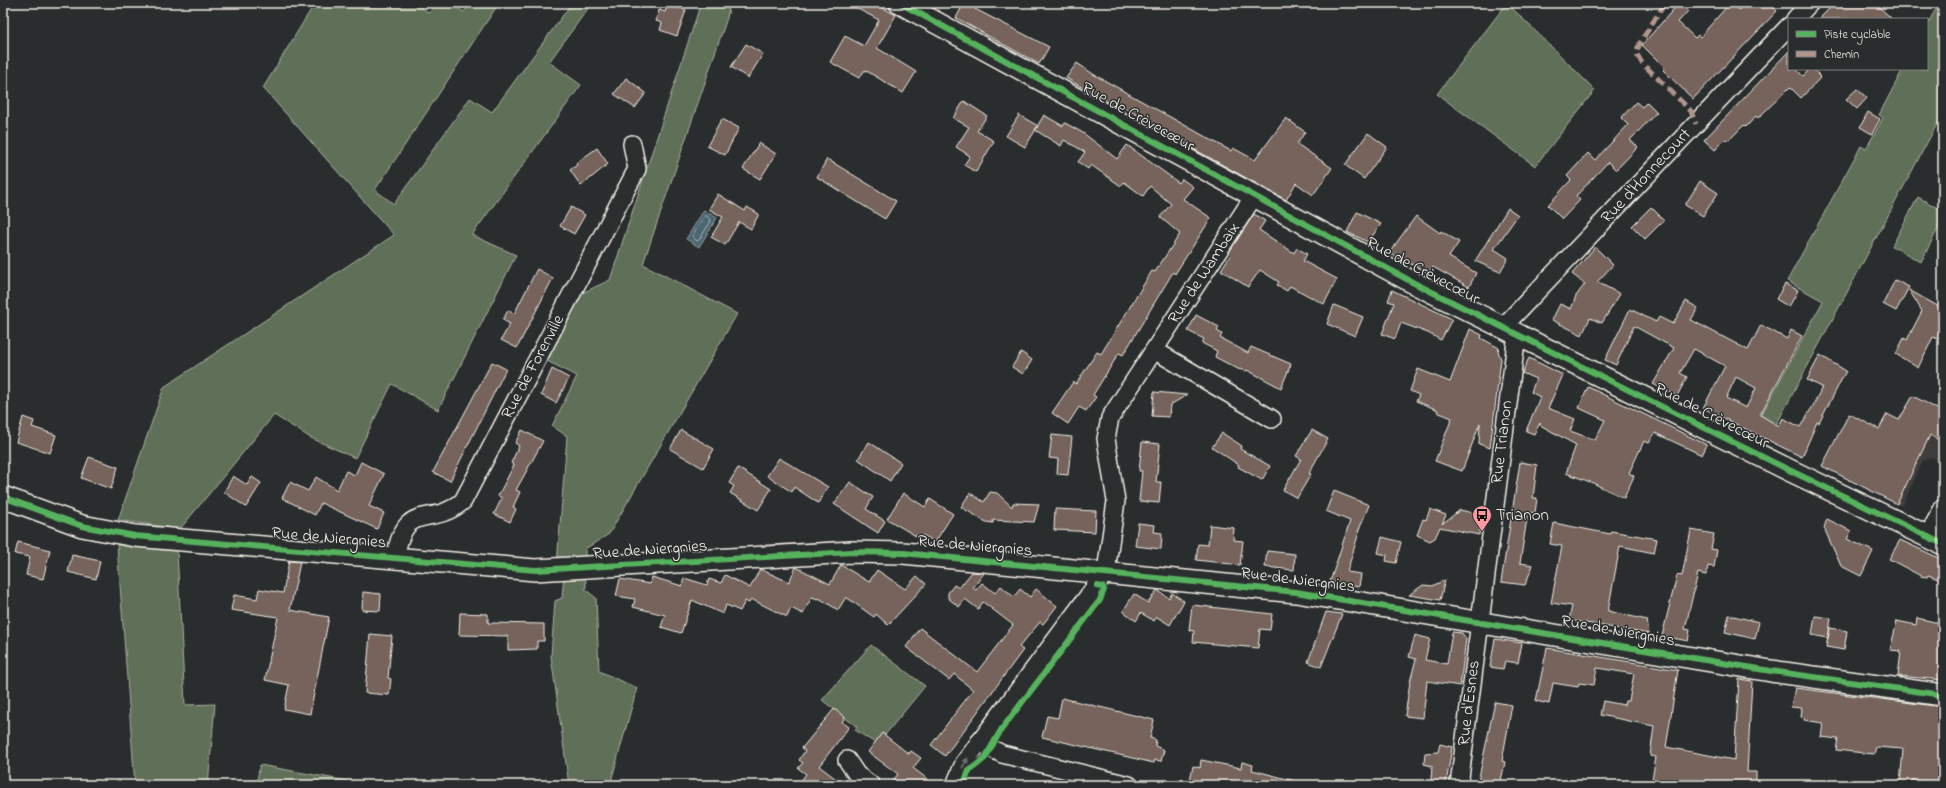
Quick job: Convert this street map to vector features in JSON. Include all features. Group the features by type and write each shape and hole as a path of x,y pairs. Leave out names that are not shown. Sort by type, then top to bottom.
{"street":[{"name":"Rue de Crèvecœur","path":"900,3 1414,283 1935,541"},
{"path":"1796,18 1810,3"},
{"name":"Rue d'Honnecourt","path":"1510,331 1788,27"},
{"name":"Rue de Forenville","path":"395,558 400,533 407,524 417,518 446,511 463,501 637,169 632,144"},
{"name":"Rue de Wambaix","path":"1106,572 1116,501 1106,439 1110,418 1254,196"},
{"name":"Rue Trianon","path":"1479,621 1510,331"},
{"path":"1154,350 1272,419"},
{"name":"Rue de Niergnies","path":"3,497 82,526 135,536 546,570 875,551 1106,572 1296,592 1479,621 1771,671 1943,695"},
{"path":"1935,541 1943,508"},
{"path":"955,785 964,763 1106,572"},
{"name":"Rue d'Esnes","path":"1459,785 1479,621"},
{"path":"979,742 1002,754 1129,785"},
{"path":"847,760 857,774 871,785"}],"shaded area":[{"path":"1939,430 1943,432 1943,463 1932,457 1923,461 1902,506 1863,487 1928,434 1935,438"}],"green space":[{"path":"315,3 414,3 429,13 436,3 450,3 464,12 470,3 499,3 375,190 394,204 470,98 492,112 572,3 592,3 549,62 581,85 472,235 516,255 438,410 392,384 355,458 311,438 274,415 180,529 118,520 164,387 394,235 263,88"},
{"path":"701,3 730,3 727,18 643,264 737,314 609,534 585,549 586,590 596,598 599,671 637,688 610,785 569,785 551,656 555,601 562,598 565,562 557,564 567,436 552,426 577,376 545,360 580,294 610,280"},
{"path":"1507,3 1595,90 1535,166 1437,94"},
{"path":"1939,3 1943,3 1943,113 1768,440 1752,432 1823,301 1787,281 1861,146 1866,149 1883,118 1879,115 1902,70 1928,70 1928,23"},
{"path":"1918,197 1943,211 1943,219 1921,262 1892,246"},
{"path":"117,545 177,551 185,705 215,704 208,785 135,785"},
{"path":"871,645 925,686 885,735 882,733 875,743 855,730 857,727 822,700"},
{"path":"260,765 369,785 256,785"}],"water":[{"path":"704,210 717,218 699,247 686,239"}],"building":[{"path":"847,3 874,3 896,15 877,48 916,72 903,93 865,70 859,78 830,62 845,36 864,46 879,20"},
{"path":"964,3 979,3 975,9 1049,47 1039,64 956,18"},
{"path":"1679,3 1688,11 1678,22 1695,38 1698,35 1700,37 1730,3 1739,10 1745,3 1769,3 1777,11 1693,99 1663,70 1665,68 1642,45"},
{"path":"1835,3 1875,3 1891,18 1820,18"},
{"path":"668,4 686,10 677,36 660,30 662,23 656,21 659,10 665,12"},
{"path":"746,44 763,54 748,78 731,67"},
{"path":"1788,52 1788,70 1797,70 1803,76 1809,70 1814,70 1821,77 1801,98 1790,87 1758,118 1756,116 1746,127 1744,125 1728,141 1726,139 1715,150 1704,140"},
{"path":"1077,63 1093,74 1231,151 1233,148 1255,160 1286,118 1305,132 1297,144 1332,168 1313,195 1296,183 1286,200 1143,121 1145,119 1111,101 1109,103 1066,78"},
{"path":"626,78 646,93 635,108 614,94"},
{"path":"1857,89 1867,98 1857,109 1846,99"},
{"path":"964,101 987,116 977,131 994,141 976,172 964,165 970,156 956,147 969,127 953,118"},
{"path":"1636,102 1642,107 1647,102 1657,112 1630,140 1638,147 1616,170 1608,162 1576,196 1580,200 1562,219 1548,205 1571,180 1567,176 1588,153 1595,160 1628,125 1621,118"},
{"path":"1868,112 1880,119 1872,134 1860,127"},
{"path":"1019,115 1038,126 1025,147 1006,136"},
{"path":"1044,115 1063,126 1065,123 1083,133 1117,159 1127,145 1179,183 1182,179 1193,187 1183,199 1211,218 1175,274 1173,272 1123,355 1119,353 1093,395 1096,397 1086,411 1079,407 1068,424 1052,413 1073,382 1076,384 1097,352 1101,354 1152,271 1155,272 1180,234 1160,217 1171,204 1150,186 1143,196 1124,182 1121,186 1091,165 1088,169 1078,162 1085,152 1064,140 1061,146 1035,130"},
{"path":"722,119 739,128 725,155 707,146"},
{"path":"1368,133 1387,147 1364,179 1345,165"},
{"path":"759,143 776,154 760,179 743,169"},
{"path":"597,148 608,164 581,186 570,170 577,165 576,163"},
{"path":"827,159 896,201 885,219 817,177"},
{"path":"1700,181 1718,193 1703,216 1685,205"},
{"path":"718,194 745,211 747,207 759,214 751,229 739,222 725,245 711,237 723,217 709,209"},
{"path":"571,207 585,215 574,234 560,226"},
{"path":"1651,207 1664,220 1645,239 1632,226"},
{"path":"1508,208 1518,215 1494,249 1508,258 1500,272 1475,261"},
{"path":"1357,212 1381,224 1368,242 1347,232"},
{"path":"1254,214 1265,221 1259,230 1294,253 1297,248 1307,254 1303,261 1337,279 1324,304 1290,286 1287,291 1277,285 1279,282 1260,270 1248,287 1221,270 1231,254 1229,252"},
{"path":"1416,216 1440,233 1441,231 1459,242 1449,257 1476,273 1469,287 1433,267 1429,273 1389,253"},
{"path":"1595,247 1613,265 1597,282 1620,294 1602,323 1590,318 1582,335 1552,320 1560,304 1571,309 1576,296 1585,284 1572,274"},
{"path":"537,269 553,278 517,348 501,340 510,324 503,320 508,310 514,314"},
{"path":"1895,280 1909,287 1896,311 1883,304"},
{"path":"1785,284 1798,290 1789,307 1776,299"},
{"path":"1392,290 1452,319 1441,340 1428,333 1401,323 1395,339 1382,334 1394,303 1388,301"},
{"path":"1909,290 1943,309 1943,329 1938,339 1933,337 1918,368 1896,354 1904,338 1907,340 1922,311"},
{"path":"1686,301 1698,308 1691,320 1748,350 1761,325 1787,339 1791,330 1802,336 1760,415 1779,426 1783,418 1800,427 1813,406 1822,387 1807,380 1820,355 1846,371 1819,423 1817,422 1802,457 1703,408 1725,366 1694,349 1680,373 1687,377 1677,396 1653,384 1674,348 1634,326 1616,365 1605,360 1630,309 1656,322 1659,317 1673,324","holes":["1736,377 1756,388 1746,408 1726,398"]},
{"path":"1334,305 1363,317 1355,336 1327,324"},
{"path":"1196,315 1219,327 1217,331 1222,334 1220,338 1248,353 1251,347 1291,364 1281,388 1247,370 1238,369 1215,357 1217,351 1202,343 1204,339 1188,331"},
{"path":"1470,329 1482,335 1481,338 1499,348 1498,351 1501,359 1490,448 1479,444 1480,423 1462,471 1435,461 1452,418 1437,412 1438,410 1416,401 1419,395 1410,391 1418,369 1450,382"},
{"path":"1021,352 1032,360 1023,374 1012,367"},
{"path":"1529,358 1563,375 1548,408 1575,419 1570,431 1595,440 1605,420 1579,408 1588,387 1707,445 1702,455 1655,433 1649,443 1644,441 1629,473 1634,476 1624,498 1593,483 1566,473 1576,445 1540,425 1540,423 1534,434 1526,431 1540,397 1531,392 1536,379 1522,373"},
{"path":"492,362 506,369 450,481 433,472"},
{"path":"552,369 569,378 556,403 541,395"},
{"path":"1154,392 1187,395 1170,405 1169,417 1152,416"},
{"path":"1913,396 1943,412 1943,442 1930,435 1897,504 1822,466 1849,414 1879,429 1887,414 1899,420"},
{"path":"23,417 34,421 32,427 56,435 50,453 16,442"},
{"path":"522,430 543,441 516,490 520,492 513,507 516,509 510,522 494,514 502,498 498,496 514,465 511,463 519,446 515,443"},
{"path":"681,430 714,449 703,468 670,449"},
{"path":"1312,430 1328,439 1309,473 1311,474 1297,498 1283,490 1301,459 1296,456"},
{"path":"1222,433 1242,446 1240,449 1270,466 1262,480 1238,467 1239,465 1212,447"},
{"path":"1052,435 1072,437 1068,475 1057,474 1058,459 1049,458"},
{"path":"869,442 901,463 890,481 858,459"},
{"path":"1142,442 1160,444 1156,482 1161,482 1159,503 1139,501 1142,471 1139,471"},
{"path":"89,457 118,467 111,489 81,478"},
{"path":"779,458 828,487 818,503 794,487 792,492 767,476"},
{"path":"361,462 384,474 369,506 384,513 377,529 321,503 315,515 282,498 290,482 308,491 316,477 337,490 346,471 355,475"},
{"path":"1520,462 1537,465 1533,498 1537,498 1535,513 1528,512 1520,563 1533,565 1525,585 1501,582"},
{"path":"738,468 771,489 758,510 730,493 734,486 729,483"},
{"path":"233,476 247,485 252,477 261,483 246,507 224,492"},
{"path":"850,482 873,497 866,509 885,521 878,533 834,504"},
{"path":"1334,491 1369,505 1358,532 1347,572 1361,574 1359,587 1330,582 1350,521 1326,511"},
{"path":"990,492 997,493 1012,507 1013,503 1039,504 1034,522 993,520 993,523 986,522 961,507 970,493 984,502"},
{"path":"903,493 925,507 930,499 953,514 935,542 923,535 921,539 887,519"},
{"path":"1055,509 1096,511 1095,532 1054,530"},
{"path":"1430,509 1446,515 1442,524 1460,510 1482,515 1479,535 1440,527 1435,538 1430,541 1417,535 1423,519 1426,520"},
{"path":"1827,519 1851,531 1847,539 1873,551 1861,576 1841,566 1824,528"},
{"path":"1138,523 1155,525 1154,532 1162,533 1161,549 1135,546"},
{"path":"1554,523 1610,534 1611,531 1657,539 1654,553 1620,546 1608,611 1647,620 1649,634 1569,620 1572,606 1551,603 1562,546 1550,544"},
{"path":"1210,525 1234,528 1233,540 1243,541 1240,565 1196,560 1198,544 1208,545"},
{"path":"1691,530 1714,534 1711,549 1717,550 1714,567 1708,566 1706,575 1698,573 1685,629 1690,630 1688,641 1662,636 1677,575 1682,576"},
{"path":"1382,537 1401,542 1396,563 1386,561 1387,555 1378,553"},
{"path":"1900,540 1943,560 1943,581 1928,575 1927,577 1921,576 1889,559"},
{"path":"18,542 50,550 43,579 26,575 30,557 15,554"},
{"path":"1267,551 1295,554 1294,570 1265,567"},
{"path":"72,555 100,561 96,579 68,572"},
{"path":"289,561 300,562 290,610 329,617 310,714 284,709 289,685 265,680 278,617 231,610 234,595 257,599 259,589 283,593"},
{"path":"841,565 869,582 877,570 905,589 917,576 926,584 888,625 876,614 874,617 846,597 838,610 819,598 812,597 803,614 791,608 787,617 751,599 749,603 745,601 740,611 726,605 723,614 692,600 681,633 661,627 665,615 633,607 635,599 616,596 620,579 650,584 652,577 682,586 684,578 707,585 709,579 721,583 725,575 750,588 760,569 789,582 796,567 830,584"},
{"path":"972,572 984,573 973,588 976,590 982,583 995,593 1001,586 1014,597 1020,589 1030,597 1036,589 1057,606 1043,624 1040,622 1019,647 1023,650 945,756 931,745 973,690 954,674 949,680 906,647 920,628 977,672 1013,625 983,602 978,609 965,599 959,607 948,598 948,593 954,585 959,588"},
{"path":"1445,580 1440,600 1409,595 1423,585 1432,586"},
{"path":"1157,590 1169,598 1172,593 1184,601 1170,625 1157,617 1154,621 1141,613 1136,621 1123,611 1134,594 1148,603"},
{"path":"363,592 381,594 380,611 362,610"},
{"path":"1192,605 1272,614 1270,630 1260,629 1258,648 1193,642 1194,631 1189,630"},
{"path":"1326,612 1342,614 1321,667 1308,662"},
{"path":"460,613 488,614 488,623 544,624 544,641 537,641 537,649 508,650 508,636 459,635"},
{"path":"1729,615 1759,622 1755,639 1725,632"},
{"path":"1815,616 1831,618 1828,638 1812,635"},
{"path":"1917,618 1943,624 1943,680 1898,676 1901,651 1890,650 1897,621 1916,625"},
{"path":"1830,628 1847,631 1844,650 1826,647"},
{"path":"1452,632 1462,633 1466,639 1460,686 1427,681 1423,718 1405,716 1410,682 1416,659 1409,657 1415,635 1430,639 1425,660 1447,664"},
{"path":"370,634 392,636 388,678 391,679 389,695 365,693"},
{"path":"1495,639 1522,643 1518,663 1505,661 1503,669 1490,667"},
{"path":"1547,648 1678,670 1666,747 1734,760 1739,679 1752,681 1747,772 1756,772 1756,785 1651,785 1656,757 1650,756 1654,726 1600,715 1603,701 1624,705 1625,701 1629,701 1634,674 1597,668 1594,685 1579,683 1578,687 1553,683 1549,704 1536,701"},
{"path":"1795,688 1943,707 1943,782 1912,780 1912,785 1900,785 1903,749 1876,747 1874,754 1836,750 1838,739 1821,737 1823,723 1804,720 1805,718 1801,717 1802,708 1791,707"},
{"path":"1062,698 1154,720 1150,738 1156,740 1155,746 1164,750 1161,761 1155,760 1154,763 1042,737 1047,716 1058,718"},
{"path":"1495,702 1512,705 1502,761 1505,762 1500,785 1479,785 1480,783 1478,782"},
{"path":"834,709 845,717 842,722 849,727 819,766 844,785 798,785 806,774 798,768 803,763 799,760 805,751 802,748"},
{"path":"882,733 909,754 911,751 921,758 913,768 935,785 890,785 898,774 868,752"},
{"path":"1440,744 1452,747 1446,784 1431,782 1432,766 1424,764 1425,753 1438,752"},
{"path":"1201,760 1241,768 1242,762 1253,765 1252,770 1295,781 1295,785 1189,785 1193,766 1200,768"}],"marked path":[{"path":"1665,3 1640,43 1636,53 1642,63 1691,111 1696,124"}],"cycle path":[{"path":"900,3 1414,283 1789,470 1943,544"},
{"path":"3,497 82,526 135,536 535,570 852,552 903,553 1296,592 1771,671 1943,695"},
{"path":"963,785 969,771 985,758 1001,730 1100,600 1104,590 1103,587 1097,586"}],"place":[{"name":"Trianon","path":"1482,532"}]}
